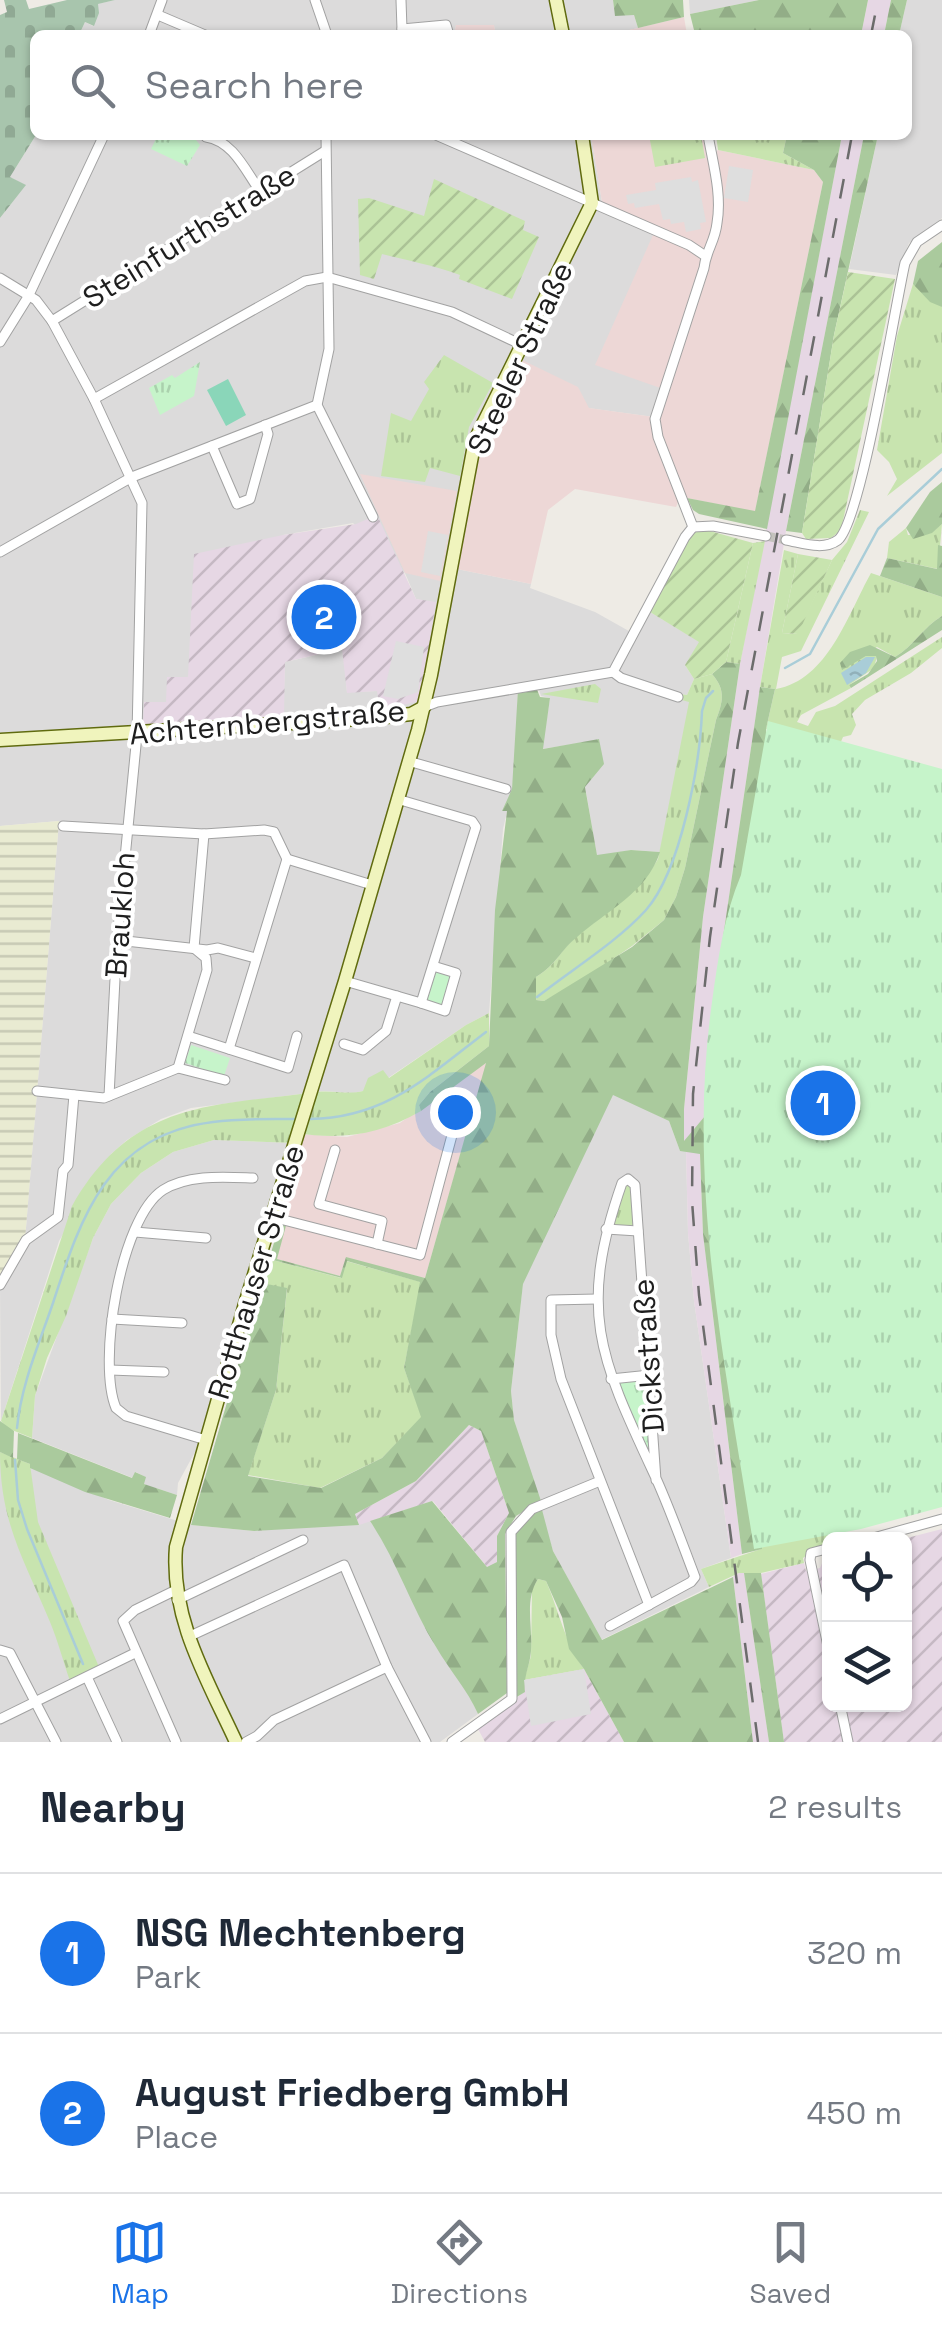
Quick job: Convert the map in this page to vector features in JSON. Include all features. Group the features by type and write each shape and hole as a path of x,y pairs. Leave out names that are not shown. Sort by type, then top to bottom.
{"main road":[{"path":"556,0 562,30"},
{"path":"583,140 592,203"},
{"name":"Steeler Straße","path":"398,798 424,706 473,448 592,203"},
{"name":"Achternbergstraße","path":"0,740 377,718 410,714 424,706"},
{"name":"Rotthauser Straße","path":"236,1742 188,1637 176,1595 176,1547 398,798"}],"street":[{"path":"315,0 325,30"},
{"path":"401,0 402,30"},
{"path":"151,30 159,5 196,30"},
{"path":"415,30 446,25 447,30"},
{"path":"0,342 28,297 102,140"},
{"path":"220,140 260,191"},
{"path":"326,140 330,349 317,405 373,517"},
{"path":"455,140 704,255"},
{"path":"693,528 655,424 704,268 704,255 714,238 718,212 709,140"},
{"name":"Steinfurthstraße","path":"52,321 325,151"},
{"path":"786,540 823,546 844,533 861,474 906,263 917,242 942,225"},
{"name":"Braukloh","path":"0,278 36,300 52,321 94,399 142,503 136,735 117,940 109,1096"},
{"path":"94,399 305,280 327,278 452,312 522,345"},
{"path":"0,552 132,477 317,405"},
{"path":"212,446 237,504 242,504 250,499 268,434 265,425"},
{"path":"678,697 613,672 684,537 693,528 713,526 766,536"},
{"name":"Achternbergstraße","path":"424,706 613,672"},
{"path":"408,761 506,789"},
{"path":"398,798 472,822 476,827 420,1004"},
{"path":"63,826 204,834 274,832 287,859 229,1049"},
{"path":"194,948 204,834"},
{"path":"287,859 372,886"},
{"path":"117,940 218,948 255,958"},
{"path":"178,1068 207,970 206,958 194,948"},
{"path":"345,981 445,1011 456,973 433,966"},
{"path":"344,1044 364,1050 386,1032 397,996"},
{"path":"188,1036 288,1068 297,1036"},
{"path":"37,1091 109,1096 178,1068 225,1080"},
{"path":"0,1285 26,1240 58,1218 74,1095"},
{"path":"272,1217 420,1255 455,1124"},
{"path":"335,1150 319,1204 382,1221 376,1244"},
{"path":"206,1440 118,1412 112,1398 110,1370 118,1280 149,1202 174,1185 204,1179 254,1178"},
{"name":"Dickstraße","path":"606,1229 622,1182 628,1179 635,1185 656,1480"},
{"path":"610,1626 692,1582 695,1576 611,1380 601,1339 597,1299 606,1229 638,1232"},
{"path":"134,1232 206,1238"},
{"path":"597,1299 554,1298 550,1311 553,1345 561,1379 649,1606"},
{"path":"112,1319 182,1323"},
{"path":"110,1370 164,1372"},
{"path":"611,1380 650,1376"},
{"path":"452,1742 512,1699 511,1532 516,1523 532,1510 600,1481"},
{"path":"895,1532 942,1519"},
{"path":"176,1742 123,1621 135,1610 302,1540"},
{"path":"822,1550 811,1552 810,1560 822,1618"},
{"path":"188,1637 344,1565 426,1742"},
{"path":"0,1650 10,1653 56,1742"},
{"path":"0,1719 136,1653"},
{"path":"246,1742 274,1720 388,1667"},
{"path":"87,1677 117,1742"},
{"path":"842,1712 848,1742"}],"shaded area":[{"path":"115,0 613,0 615,15 634,15 638,28 495,30 494,26 456,25 455,30 81,30 85,22 93,26 97,4"},
{"path":"689,0 759,0 690,14"},
{"path":"868,0 891,0 885,30 862,30"},
{"path":"907,0 942,0 942,218 909,243 896,275 849,269 877,140 912,140 912,30 900,30"},
{"path":"684,17 686,30 629,30"},
{"path":"456,25 494,25 495,30 455,30"},
{"path":"33,140 592,140 602,202 658,226 663,389 654,417 588,408 452,568 531,584 530,588 595,612 636,635 650,612 700,642 685,665 694,679 687,695 680,694 678,699 690,701 660,852 632,850 597,856 585,786 603,764 599,740 542,749 550,698 541,696 538,687 518,688 516,750 503,829 489,1013 363,1091 323,1091 191,1108 161,1119 127,1140 111,1154 59,1241 1,1421 0,1284 25,1240 59,821 0,826 0,218 25,186 10,177","holes":["353,523 405,573 416,599 436,603 431,622 380,709 378,691 347,692 343,649 285,662 283,717 224,720 144,702 166,702 187,678 283,535"]},
{"path":"592,140 706,140 710,158 718,150 814,170 823,182 755,512 687,498 680,498 676,507 575,489 548,510 531,584 452,568 477,441 518,358 578,387 589,408 654,417 666,390 595,365 657,226 602,202"},
{"path":"841,140 863,140 786,531 760,687 710,1025 705,1117 684,1143 703,917 740,664"},
{"path":"729,166 753,170 748,202 724,198"},
{"path":"691,177 692,182 698,180 706,222 700,223 701,229 686,232 684,222 671,224 670,219 663,220 659,204 635,208 634,203 628,204 626,195 656,190 655,183"},
{"path":"360,474 457,491 440,581 405,573"},
{"path":"377,515 416,599 436,602 420,701 380,710 377,691 347,693 342,649 285,662 284,717 143,726 144,702 166,702 167,677 188,677 194,554 356,524"},
{"path":"428,531 448,535 440,576 421,572"},
{"path":"396,641 424,647 418,692 398,699 383,696"},
{"path":"487,1062 425,1278 346,1258 340,1276 276,1259 287,1221 273,1217 299,1134 347,1137 400,1123"},
{"path":"613,1093 669,1121 680,1151 686,1151 694,1301 731,1558 701,1569 709,1587 601,1640 553,1551 514,1420 511,1391 523,1283"},
{"path":"214,1140 293,1143 201,1441 178,1483 177,1495 143,1484 145,1477 136,1472 133,1478 32,1438 35,1396 93,1238 111,1204 141,1173 173,1152"},
{"path":"686,1151 700,1153 703,1234 742,1554 731,1558 694,1301"},
{"path":"469,1425 481,1431 509,1513 497,1536 497,1562 488,1568 433,1501 359,1525 355,1514 416,1481"},
{"path":"0,1452 109,1500 191,1525 254,1531 370,1521 388,1548 436,1647 466,1689 478,1714 440,1742 0,1742"},
{"path":"942,1529 942,1742 784,1742 761,1574 804,1563 806,1571 820,1568 822,1563 822,1712 912,1712 912,1537"},
{"path":"744,1573 769,1742 753,1742 733,1577"},
{"path":"584,1669 624,1742 485,1742 477,1727 524,1692 524,1680"},
{"path":"584,1669 591,1714 531,1726 524,1680"}],"green space":[{"path":"4,0 26,0 29,9 67,0 115,0 98,4 94,26 85,22 81,30 30,30 33,140 10,177 26,185 0,218 0,15 7,12"},
{"path":"613,0 683,0 684,17 638,28 634,15 615,16"},
{"path":"759,0 868,0 862,30 694,30 690,14"},
{"path":"891,0 907,0 900,30 885,30"},
{"path":"156,140 196,140 200,145 187,166 151,149"},
{"path":"650,140 702,140 705,158 655,167"},
{"path":"717,140 786,140 783,153 814,170 718,150"},
{"path":"786,140 841,140 767,529 699,514 687,498 755,511 823,182 814,170 783,153"},
{"path":"863,140 877,140 834,335 802,533 786,531"},
{"path":"434,179 525,221 523,230 539,237 512,299 459,279 460,275 382,254 374,279 360,275 358,199 369,198 424,216"},
{"path":"942,242 942,307 930,302 913,284 918,261"},
{"path":"848,272 895,279 841,530 831,538 806,539 802,533"},
{"path":"913,284 942,307 942,453 887,496 897,479 889,462 877,450 897,336"},
{"path":"444,355 493,383 469,427 460,476 430,468 425,482 381,476 391,413 411,421 429,389 424,382"},
{"path":"200,362 194,396 160,415 149,388"},
{"path":"228,379 246,415 226,426 207,390"},
{"path":"942,482 942,524 932,533 913,539 906,528 930,492"},
{"path":"860,510 869,512 801,651 782,657 776,689 810,673 823,659 871,573 942,597 942,616 895,657 877,647 851,663 877,656 874,668 849,685 851,688 801,715 797,722 808,726 816,712 835,706 942,637 942,648 911,673 865,700 852,714 856,725 851,735 843,737 840,744 766,729 775,689 760,687 784,550 798,554 782,633 797,634"},
{"path":"942,524 938,569 887,558 889,542 906,528 908,535 931,533"},
{"path":"698,531 753,543 726,662 712,674 694,679 685,665 699,642 650,612 689,537"},
{"path":"765,541 740,664 726,662 753,543"},
{"path":"938,545 942,546 942,597 880,576 887,558 937,569"},
{"path":"798,554 832,560 798,634 782,633"},
{"path":"942,616 942,630 851,688 849,685 868,674 877,661 876,656 866,656 842,670 840,663 850,652 870,645 895,657"},
{"path":"726,662 740,664 703,917 684,1141 705,1116 710,1025 760,687 775,689 766,729 762,1549 742,1554 703,1234 700,1154 680,1151 669,1121 613,1095 523,1284 511,1391 514,1420 541,1501 516,1516 505,1534 507,1693 478,1714 427,1632 370,1521 432,1501 487,1567 497,1562 497,1536 509,1513 481,1431 469,1425 416,1481 355,1514 359,1525 254,1531 191,1525 262,1283 287,1288 276,1390 248,1476 321,1488 382,1458 421,1417 404,1368 420,1282 347,1261 342,1278 269,1259 281,1220 287,1222 277,1259 340,1276 346,1257 425,1278 486,1063 421,1111 419,1105 489,1046 495,910 507,811 502,811 512,789 518,689 536,687 540,697 550,698 543,749 599,739 604,764 585,787 597,855 631,850 660,852 636,890 576,938 536,977 536,1000 544,1001 632,947 664,920 685,868 722,701 720,685 712,674"},
{"path":"712,674 720,685 722,701 685,868 664,920 579,982 544,1001 536,1000 536,977 576,937 631,892 658,859 689,702 678,699 680,694 687,695 694,679"},
{"path":"595,684 601,689 598,703 541,694"},
{"path":"768,721 942,769 942,1507 861,1529 822,1532 822,1536 754,1549 713,1276 704,1139 712,1002 726,921 741,875"},
{"path":"59,821 25,1240 0,1284 0,826"},
{"path":"435,972 452,977 442,1006 426,1001"},
{"path":"489,1013 489,1046 430,1092 419,1105 421,1111 391,1126 360,1134 296,1133 293,1143 214,1140 173,1152 141,1173 111,1204 93,1238 35,1396 32,1438 7,1428 1,1421 72,1206 95,1171 121,1145 148,1127 209,1106 317,1092 363,1091 368,1078 383,1070 389,1078"},
{"path":"191,1045 230,1058 224,1076 185,1063"},
{"path":"631,1184 634,1225 613,1226 626,1185"},
{"path":"269,1259 341,1278 346,1261 421,1282 404,1368 422,1417 382,1458 320,1488 248,1475 276,1390 287,1289 262,1283"},
{"path":"645,1380 650,1448 648,1449 618,1382"},
{"path":"0,1421 14,1431 13,1458 0,1452"},
{"path":"18,1433 132,1478 135,1472 146,1477 144,1484 177,1495 170,1518 85,1492 30,1468 30,1464 17,1459"},
{"path":"0,1452 30,1464 38,1522 99,1667 70,1681 9,1520"},
{"path":"541,1506 553,1551 602,1640 733,1577 753,1742 624,1742 569,1649 562,1617 546,1581 538,1579 530,1605 531,1651 525,1692 515,1698 509,1545 516,1523"},
{"path":"822,1533 822,1550 811,1552 803,1558 804,1563 761,1573 739,1573 709,1587 701,1569 761,1549 763,1534"},
{"path":"744,1573 761,1573 784,1742 769,1742"},
{"path":"538,1579 546,1581 567,1638 584,1669 524,1680 531,1656 532,1589"}],"water":[{"path":"866,657 875,657 866,673 847,685 841,673"}],"waterway":[{"path":"785,668 810,654 878,529 942,469"},
{"path":"537,997 622,933 658,892 679,843 697,759 702,711 713,691"},
{"path":"310,1119 337,1117 384,1103 425,1079 486,1032"},
{"path":"17,1428 31,1365 75,1240 88,1211 123,1162 147,1144 177,1130 213,1122 297,1119"},
{"path":"15,1460 18,1500 27,1529 83,1664"}],"tunnel":[{"path":"766,536 786,540"}],"railway":[{"path":"872,30 878,0"},
{"path":"758,1742 699,1295 692,1201 693,1094 710,937 738,743 851,140"}],"place":[{"name":"August Friedberg GmbH","path":"324,617"},
{"name":"NSG Mechtenberg","path":"823,1103"}]}
